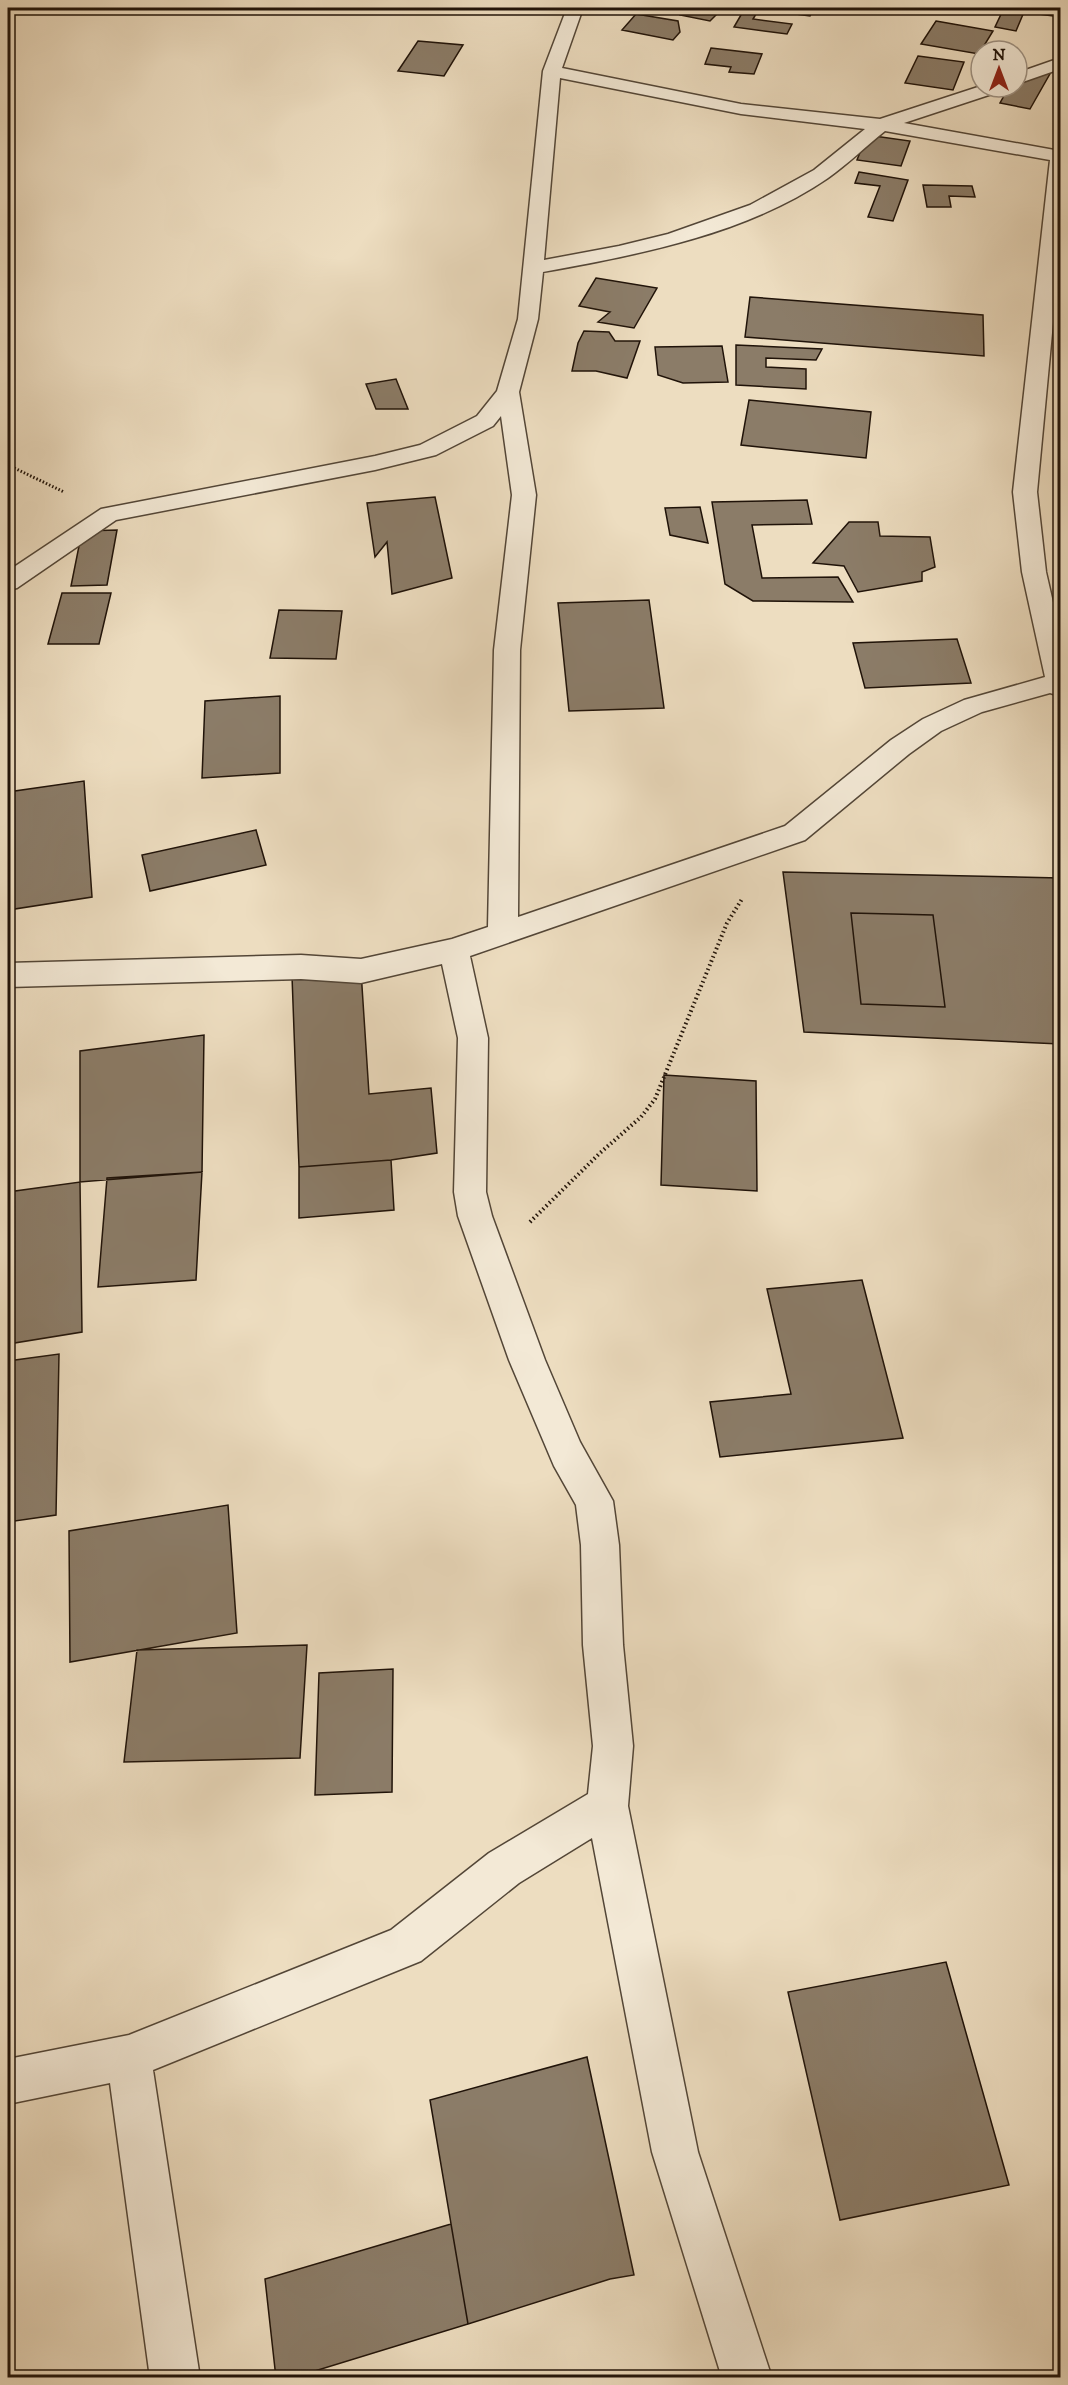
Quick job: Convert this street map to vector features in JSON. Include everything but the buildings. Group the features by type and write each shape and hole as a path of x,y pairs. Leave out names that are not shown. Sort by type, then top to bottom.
{"street":[{"path":"8,582 109,514 375,463 428,450 485,421 508,392 528,319 552,71 574,8"},
{"path":"1029,75 1060,63"},
{"path":"8,975 301,967 361,971 454,950 795,833 900,747 932,725 974,706 1060,683 1034,572 1025,492 1060,157 881,125 741,109 552,71"},
{"path":"532,268 619,252 675,238 757,209 821,174 881,125 969,96"},
{"path":"503,932 507,650 524,495 508,392"},
{"path":"454,950 473,1038 470,1191 475,1216 527,1360 562,1443 594,1501 600,1545 603,1646 614,1746 607,1806 675,2151 747,2378"},
{"path":"8,2081 129,2057 406,1946 504,1868 607,1806"},
{"path":"129,2057 175,2378"}],"path":[{"path":"8,465 109,514"},
{"path":"491,1260 600,1153 641,1118 655,1100 681,1031 728,923 752,884 795,833"}]}
